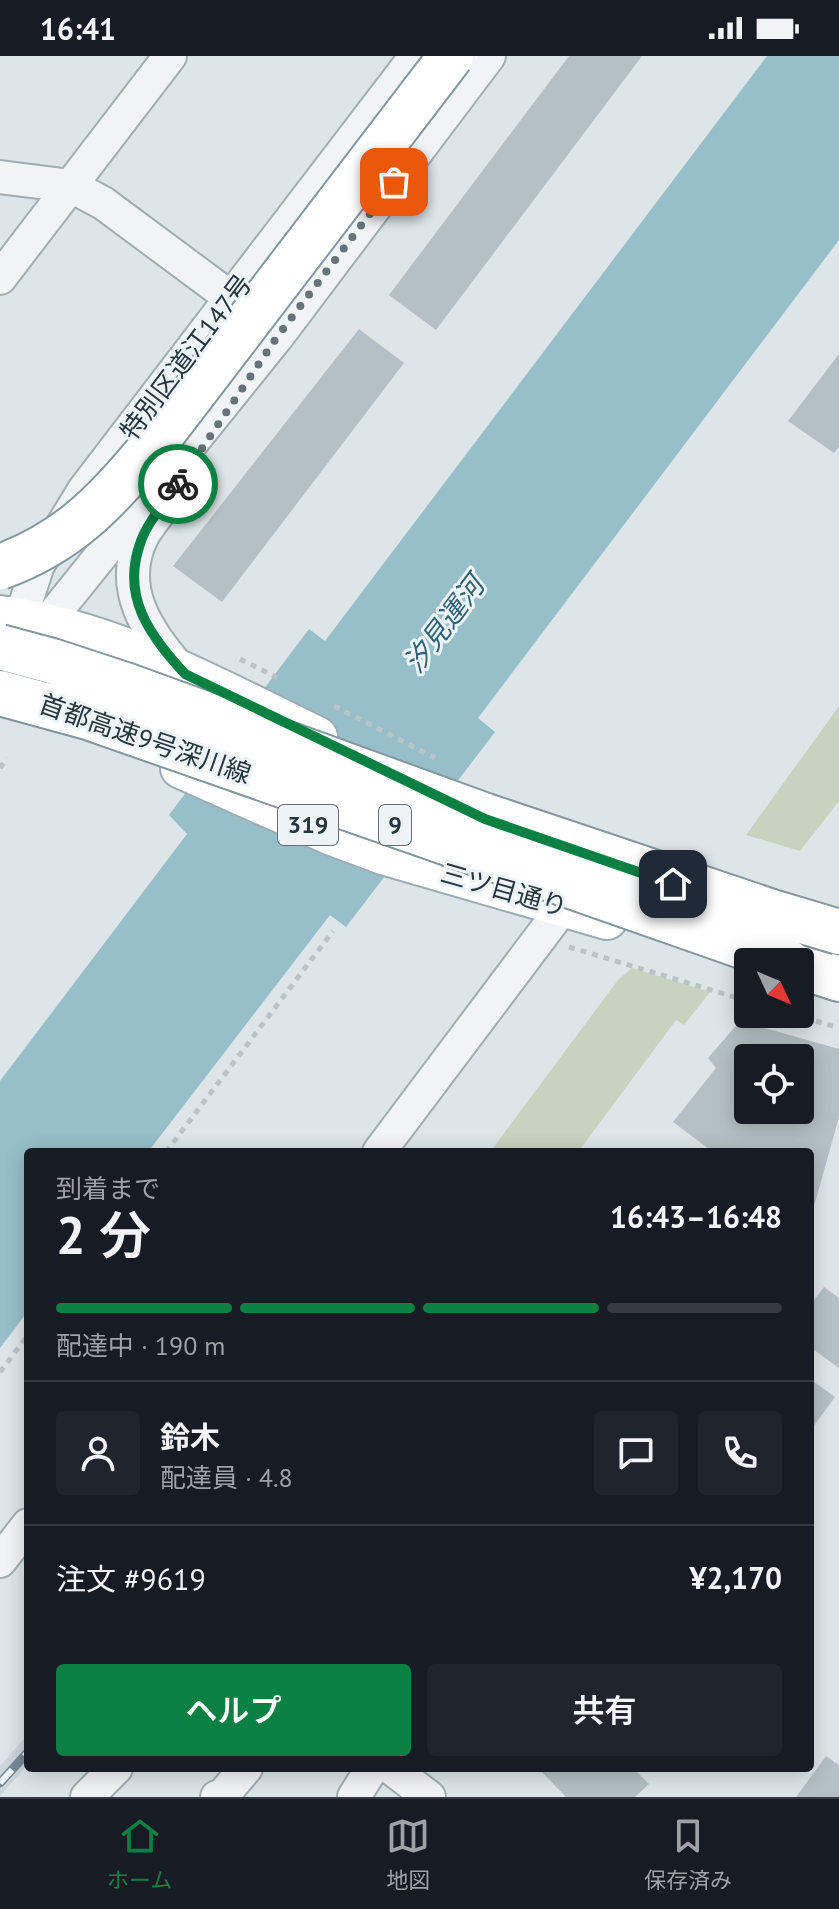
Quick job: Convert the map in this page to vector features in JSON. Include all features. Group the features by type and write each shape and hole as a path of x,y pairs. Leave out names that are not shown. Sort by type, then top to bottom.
{"highway":[{"path":"0,567 29,557 73,530 111,495 166,430 451,56"},
{"name":"首都高速9号深川線","path":"8,656 52,661 128,686 600,855 839,934"},
{"name":"首都高速9号深川線","path":"8,656 88,717 746,948"},
{"name":"首都高速9号深川線","path":"814,969 839,976"}],"main road":[{"path":"8,656 146,657 485,819 647,875 839,934"},
{"name":"三ツ目通り","path":"8,656 135,748 332,835 383,854 488,885 734,949"},
{"path":"814,980 839,988"}],"street":[{"path":"0,278 170,56"},
{"name":"特別区道江147号","path":"8,656 38,565 84,490 416,56"},
{"path":"8,656 277,337 489,56"},
{"path":"0,177 71,186 103,203 231,298"},
{"path":"185,674 155,640 142,617 134,585 135,563 142,538 277,337"},
{"path":"382,1148 564,906"},
{"path":"0,1561 24,1530"},
{"path":"87,1797 112,1772"},
{"path":"217,1797 223,1795 243,1772"},
{"path":"354,1797 370,1772"},
{"path":"396,1772 429,1797"}],"path":[{"path":"240,659 296,687"},
{"path":"323,701 448,765"},
{"path":"0,768 7,758"},
{"path":"169,1148 333,931"},
{"path":"568,946 734,997"},
{"path":"814,1020 839,1028"},
{"path":"0,1372 24,1340"}],"shaded area":[{"path":"24,1739 24,1769 0,1796 0,1766"}],"green space":[{"path":"839,706 839,801 800,851 746,835"},
{"path":"632,968 710,992 684,1025 676,1020 581,1148 493,1148 618,980"}],"water":[{"name":"汐見運河","path":"767,56 839,56 839,240 478,718 495,732 346,927 330,915 151,1148 24,1148 24,1316 0,1348 0,1081 187,834 169,815 309,629 325,641"}],"building":[{"path":"569,56 642,56 436,330 389,295"},
{"path":"359,329 404,363 222,602 173,566"},
{"path":"839,354 839,447 834,453 788,421"},
{"path":"734,1028 765,1028 839,1049 839,1117 814,1204 814,1148 708,1148 673,1122 716,1068 708,1058"},
{"path":"824,1287 839,1298 839,1368 814,1350 814,1300"},
{"path":"814,1382 835,1397 814,1426"},
{"path":"826,1756 839,1765 839,1797 796,1797"},
{"path":"542,1772 637,1772 649,1784 635,1797 566,1797"}],"railway":[{"path":"0,1783 24,1756"}],"way so far":[{"path":"178,484 277,337 394,182"}],"route":[{"path":"178,484 142,538 135,563 134,585 142,617 155,640 185,674 485,819 673,884"}]}
